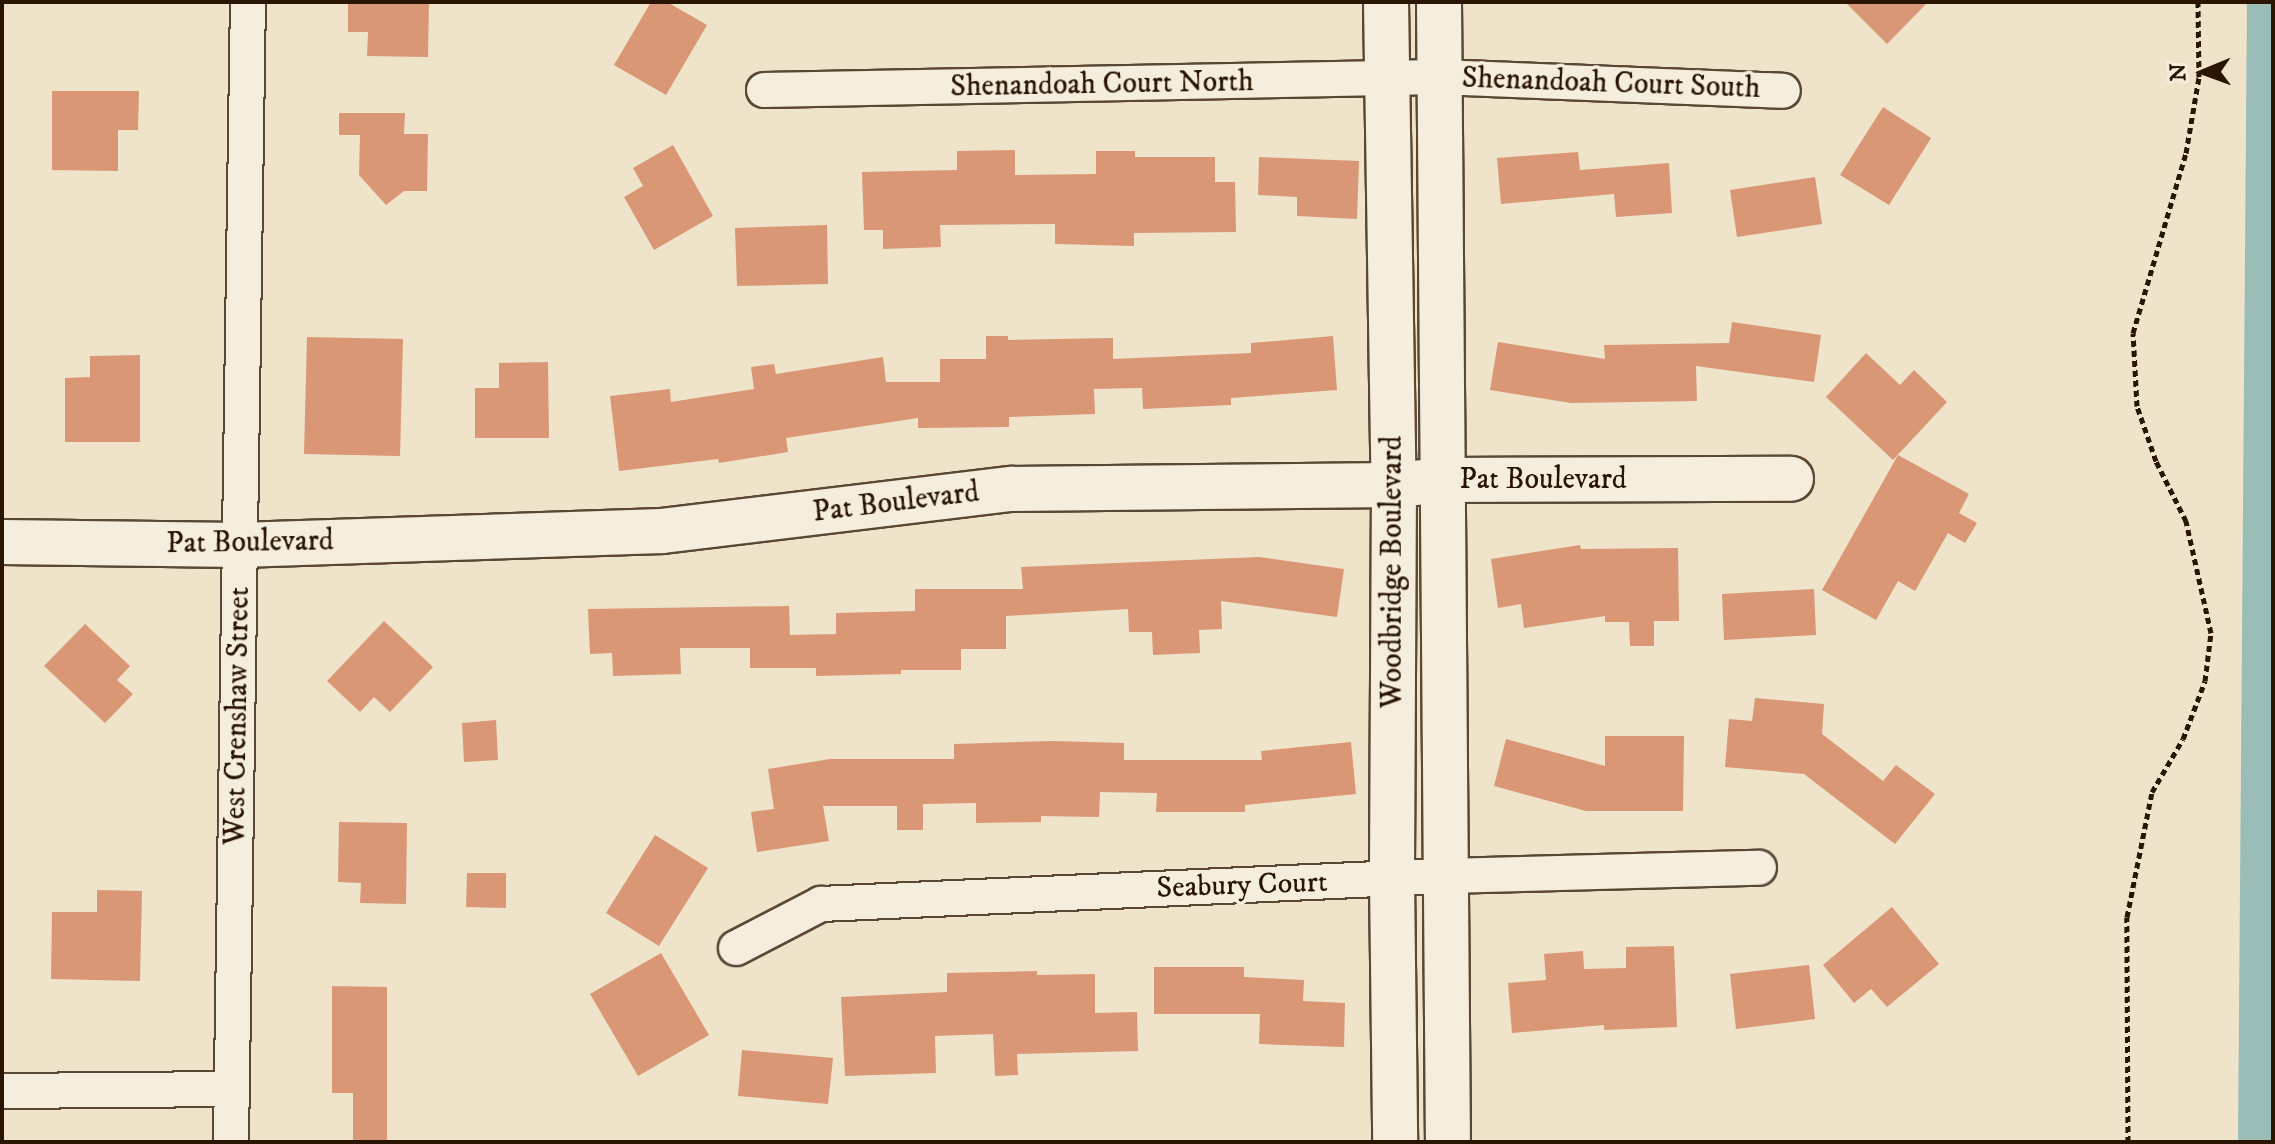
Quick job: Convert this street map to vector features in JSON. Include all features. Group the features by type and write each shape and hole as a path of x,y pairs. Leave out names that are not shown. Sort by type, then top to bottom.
{"street":[{"name":"West Crenshaw Street","path":"231,1142 248,2"},
{"name":"Woodbridge Boulevard","path":"1386,2 1394,485 1392,880 1395,1142"},
{"name":"Woodbridge Boulevard","path":"1439,2 1446,480 1448,1142"},
{"name":"Shenandoah Court North","path":"764,90 1439,77"},
{"name":"Shenandoah Court South","path":"1439,77 1783,91"},
{"name":"Pat Boulevard","path":"2,542 240,545 662,531 1011,489 1394,485 1446,480 1791,479"},
{"name":"Seabury Court","path":"736,948 821,904 1445,876 1759,868"},
{"path":"2,1091 232,1089"}],"path":[{"path":"2128,1142 2127,917 2152,792 2183,739 2205,681 2211,633 2186,521 2156,461 2137,406 2133,333 2186,153 2199,77 2198,2"}],"water":[{"path":"2247,2 2273,2 2273,1142 2238,1142"}],"building":[{"path":"348,2 429,2 428,57 367,56 368,32 348,32"},
{"path":"651,2 667,2 707,25 666,95 614,65"},
{"path":"1845,2 1928,2 1887,44"},
{"path":"52,91 139,91 138,130 118,130 118,171 52,170"},
{"path":"1883,107 1931,138 1889,205 1840,175"},
{"path":"339,113 405,113 404,134 428,134 427,191 404,191 386,205 359,175 360,135 339,135"},
{"path":"673,145 713,216 654,250 624,197 643,186 633,168"},
{"path":"1015,150 1015,175 1096,174 1096,151 1135,151 1135,157 1215,157 1215,182 1235,182 1236,232 1134,233 1134,246 1055,244 1055,224 940,225 941,247 883,249 883,230 864,230 862,172 957,170 957,151"},
{"path":"1578,152 1580,170 1669,163 1672,213 1616,217 1614,194 1501,204 1497,158"},
{"path":"1259,157 1359,161 1357,219 1297,216 1297,197 1258,195"},
{"path":"1815,177 1822,224 1737,237 1730,190"},
{"path":"827,225 828,284 737,286 735,228"},
{"path":"1732,322 1821,335 1814,382 1696,366 1697,401 1571,403 1490,390 1498,342 1605,359 1604,345 1729,343"},
{"path":"986,336 1008,336 1008,340 1113,338 1113,359 1251,353 1251,343 1333,336 1337,390 1231,398 1231,405 1143,409 1142,388 1094,389 1095,414 1009,417 1009,427 918,428 918,418 786,438 788,452 719,463 718,459 619,471 610,396 670,389 671,402 754,389 751,367 774,364 776,374 883,357 886,382 940,382 940,359 986,359"},
{"path":"307,337 403,339 400,456 304,454"},
{"path":"1866,353 1900,385 1914,370 1947,402 1893,460 1826,397"},
{"path":"140,355 140,442 65,442 65,378 90,377 90,356"},
{"path":"548,362 549,438 475,438 475,388 499,388 499,363"},
{"path":"1898,455 1969,494 1959,513 1977,523 1965,543 1948,533 1915,591 1898,581 1876,620 1822,590"},
{"path":"1580,545 1581,549 1678,548 1679,621 1654,621 1654,646 1630,646 1629,622 1605,622 1605,616 1524,628 1521,604 1498,608 1491,559"},
{"path":"1259,557 1344,569 1337,617 1221,601 1222,629 1199,630 1200,653 1153,655 1152,632 1129,632 1128,609 1006,616 1006,649 961,649 961,670 901,670 901,674 816,676 816,668 750,668 750,648 680,648 681,674 613,676 612,653 590,654 588,609 789,606 790,635 836,634 836,613 915,611 915,589 1023,589 1021,567"},
{"path":"1814,589 1816,635 1724,640 1722,594"},
{"path":"384,621 433,667 390,712 374,697 360,712 327,681"},
{"path":"85,624 130,666 117,680 133,694 105,723 44,666"},
{"path":"1755,698 1824,704 1822,734 1883,781 1896,765 1935,794 1895,844 1804,774 1725,767 1729,719 1752,721"},
{"path":"496,720 498,760 464,762 462,723"},
{"path":"1605,736 1684,736 1683,811 1586,811 1494,786 1506,739 1605,766"},
{"path":"1053,741 1124,743 1124,760 1262,760 1261,751 1351,742 1356,794 1245,805 1245,812 1156,812 1157,793 1100,792 1099,817 1041,816 1041,822 976,823 976,803 923,804 923,830 897,830 897,806 823,806 829,841 757,852 751,812 774,809 768,769 830,759 954,759 954,744"},
{"path":"339,822 407,823 406,904 360,903 361,883 338,882"},
{"path":"655,835 708,868 659,946 606,913"},
{"path":"467,873 506,873 506,908 466,907"},
{"path":"97,890 142,891 140,981 51,979 52,912 97,912"},
{"path":"1892,907 1939,964 1887,1007 1871,989 1854,1003 1823,965"},
{"path":"1674,946 1677,1027 1604,1030 1604,1025 1512,1033 1508,983 1546,980 1544,954 1583,951 1584,969 1626,968 1626,947"},
{"path":"661,953 709,1035 638,1076 590,994"},
{"path":"1809,965 1815,1019 1736,1029 1730,974"},
{"path":"1154,967 1244,967 1244,977 1304,980 1303,1001 1345,1003 1344,1047 1259,1044 1260,1014 1154,1014"},
{"path":"1037,971 1037,975 1095,974 1095,1013 1137,1012 1138,1051 1017,1054 1018,1075 995,1076 993,1034 935,1036 936,1073 845,1076 841,997 947,992 947,973"},
{"path":"332,986 387,987 387,1142 353,1142 353,1093 332,1093"},
{"path":"742,1050 833,1058 828,1104 738,1096"}]}
